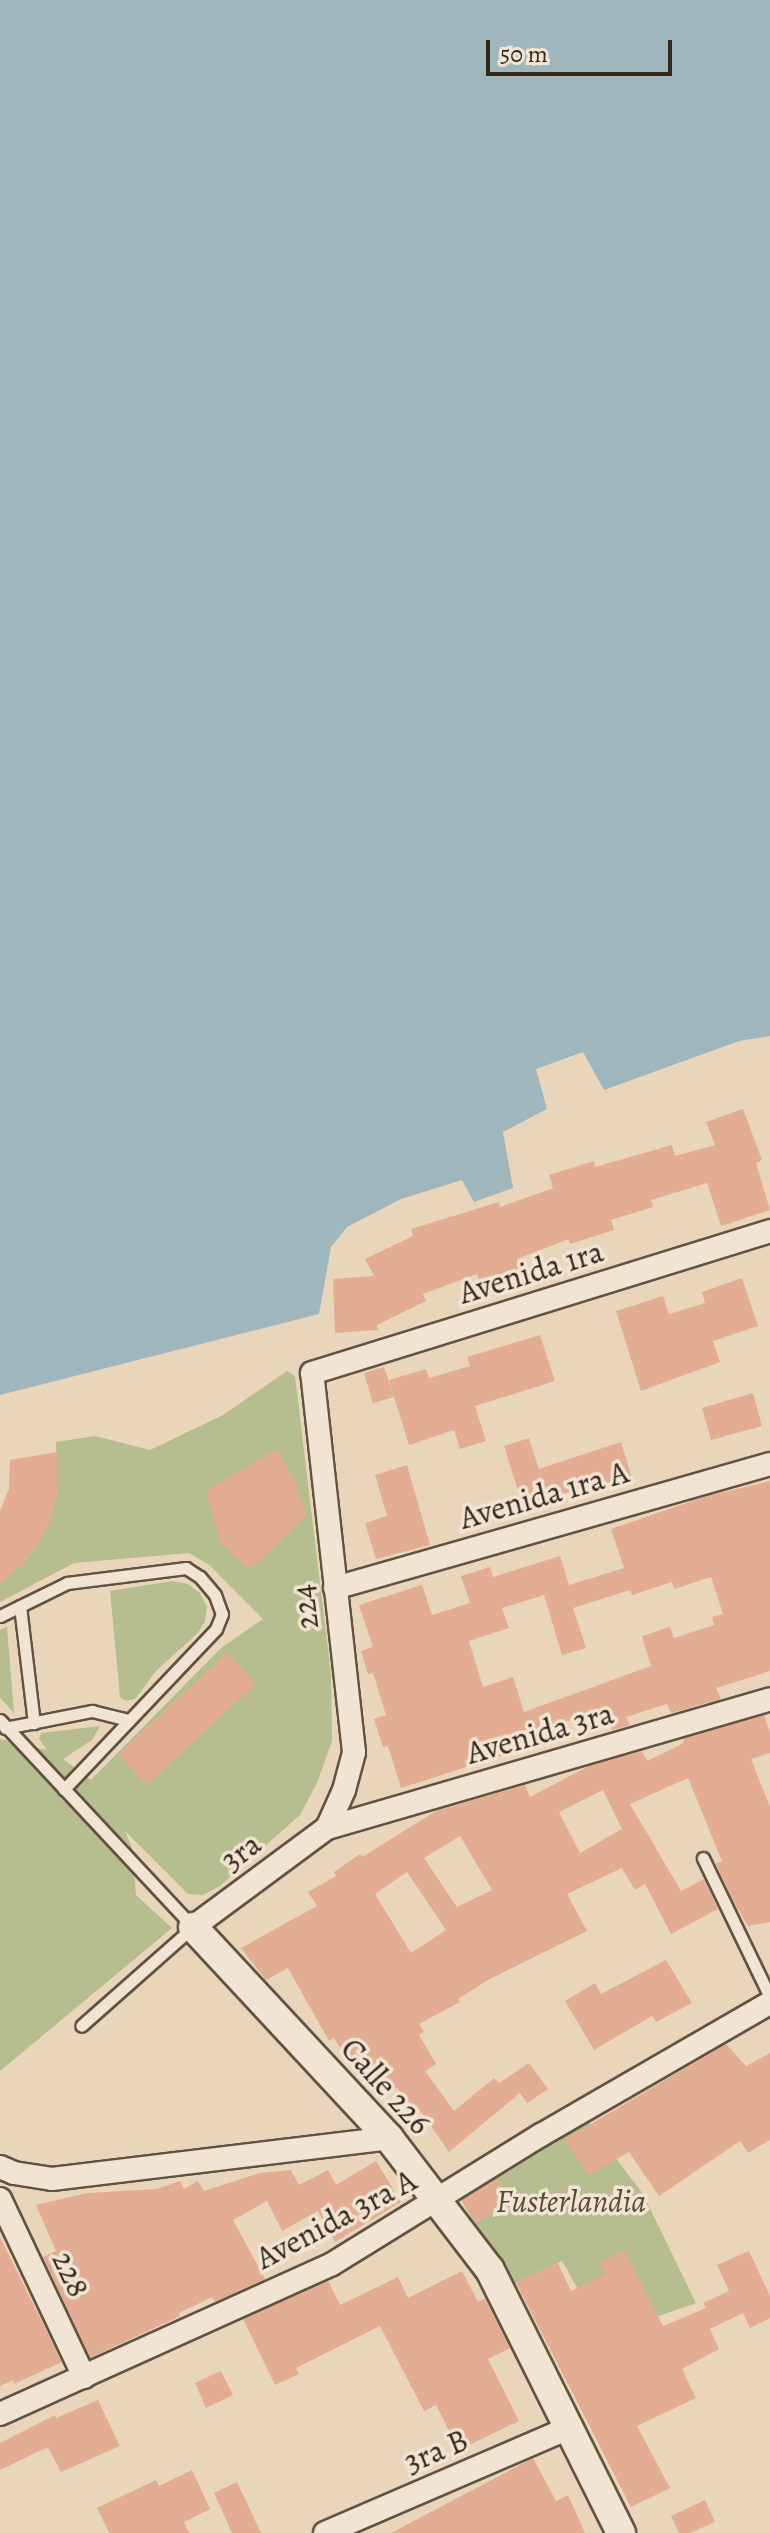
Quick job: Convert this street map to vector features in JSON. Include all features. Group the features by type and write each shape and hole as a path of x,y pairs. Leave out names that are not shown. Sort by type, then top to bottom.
{"street":[{"name":"Avenida 1ra","path":"312,1373 770,1231"},
{"name":"224","path":"312,1373 354,1752 344,1790 327,1828"},
{"name":"Avenida 1ra A","path":"335,1588 770,1464"},
{"name":"Avenida 3ra","path":"327,1828 770,1699"},
{"name":"3ra","path":"193,1927 327,1828"},
{"name":"Calle 226","path":"193,1927 389,2138 490,2270 571,2427 621,2533"},
{"name":"Avenida 3ra A","path":"0,2414 332,2264 541,2135 770,2003"},
{"path":"0,2167 14,2173 52,2179 389,2138"},
{"name":"228","path":"0,2199 84,2377"},
{"name":"3ra B","path":"325,2533 571,2427"}],"lane":[{"path":"0,1616 67,1583 186,1568 200,1577 215,1595 222,1614 216,1629 64,1789"},
{"path":"20,1606 34,1723"},
{"path":"2,1726 92,1711 129,1720"},
{"name":"Calle 226","path":"2,1726 20,1741 193,1927"},
{"path":"703,1858 770,1997"},
{"path":"81,2026 193,1927"}],"green space":[{"path":"287,1371 295,1376 331,1674 332,1741 317,1783 300,1815 220,1886 203,1895 188,1894 125,1831 132,1848 136,1895 172,1928 0,2071 0,1739 47,1750 39,1739 41,1733 100,1726 92,1740 63,1759 91,1780 221,1648 263,1619 209,1565 189,1553 74,1563 0,1602 0,1583 26,1561 47,1528 57,1493 56,1442 95,1436 150,1450 223,1415"},
{"path":"172,1581 188,1584 200,1593 207,1607 205,1621 198,1633 157,1670 135,1699 126,1701 120,1697 110,1591"},
{"path":"7,1627 14,1713 0,1698 0,1630"},
{"name":"Fusterlandia","path":"587,2120 643,2194 696,2303 604,2335 562,2261 510,2286 459,2196"}],"water":[{"path":"0,0 770,0 770,1036 739,1041 604,1090 583,1052 536,1069 547,1109 503,1132 513,1188 474,1202 462,1180 401,1199 347,1227 331,1247 319,1314 0,1395"}],"building":[{"path":"743,1109 762,1160 756,1163 770,1210 721,1226 707,1183 651,1200 653,1207 611,1220 614,1230 570,1244 569,1239 517,1259 521,1272 481,1285 477,1274 423,1294 426,1301 377,1325 378,1330 335,1333 333,1279 374,1276 365,1259 413,1236 411,1229 499,1202 500,1207 553,1188 549,1175 594,1161 595,1167 672,1145 675,1156 715,1145 706,1122"},
{"path":"742,1278 758,1326 713,1341 720,1362 641,1391 616,1311 663,1296 669,1314 705,1303 702,1292"},
{"path":"540,1335 555,1381 475,1406 486,1441 460,1449 454,1430 409,1445 389,1380 426,1369 429,1378 470,1366 467,1357"},
{"path":"384,1367 394,1397 373,1403 364,1373"},
{"path":"753,1393 762,1426 711,1440 702,1408"},
{"path":"529,1438 539,1469 621,1442 632,1478 597,1490 595,1484 523,1506 504,1446"},
{"path":"277,1449 295,1481 306,1516 250,1570 220,1542 206,1491"},
{"path":"57,1452 57,1493 47,1528 26,1561 0,1585 0,1511 9,1489 10,1460"},
{"path":"407,1465 430,1545 376,1559 365,1523 387,1516 375,1475"},
{"path":"770,1481 770,1671 716,1688 721,1699 671,1713 667,1704 626,1717 630,1725 612,1730 606,1709 531,1733 535,1745 401,1788 388,1746 383,1747 374,1719 386,1715 373,1673 368,1674 361,1651 373,1647 359,1605 422,1585 432,1615 470,1603 461,1576 490,1567 493,1577 560,1556 569,1585 624,1568 611,1529 704,1497","holes":["711,1577 723,1614 712,1617 714,1625 674,1638 670,1627 642,1636 651,1666 524,1712 513,1677 483,1687 469,1641 509,1628 502,1608 544,1595 562,1655 586,1648 573,1608 630,1590 632,1595 672,1582 674,1589"]},
{"path":"227,1653 256,1684 147,1785 118,1754"},
{"path":"764,1715 770,1733 770,1753 751,1759 770,1807 770,1922 748,1926 733,1901 716,1864 722,1861 688,1778 630,1804 681,1891 704,1879 718,1909 671,1934 645,1884 635,1890 622,1868 567,1894 587,1931 488,1980 458,1999 460,2002 419,2024 424,2032 419,2035 436,2064 425,2071 454,2111 494,2078 499,2083 529,2063 548,2089 527,2103 520,2093 449,2152 419,2109 416,2111 397,2088 383,2097 366,2069 357,2075 334,2038 329,2041 288,1968 266,1980 241,1948 317,1906 308,1892 336,1876 334,1872 360,1854 362,1857 436,1811 525,1785 530,1797 589,1766 642,1751 647,1761 684,1743 683,1739","holes":["603,1790 622,1829 580,1853 559,1812","460,1836 492,1890 457,1907 424,1858","407,1872 446,1930 411,1953 375,1894"]},
{"path":"666,1960 692,2003 656,2022 652,2016 594,2050 565,2001 595,1983 601,1994"},
{"path":"726,2044 746,2066 770,2053 770,2140 748,2153 740,2141 659,2196 629,2152 589,2175 564,2140"},
{"path":"376,2161 401,2202 335,2242 318,2211 282,2231 267,2201 233,2220 265,2279 215,2302 212,2297 179,2313 180,2316 90,2358 43,2257 56,2251 36,2205 87,2193 157,2189 180,2181 184,2189 198,2181 204,2191 260,2173 291,2170 299,2185 328,2170 336,2185"},
{"path":"497,2179 510,2204 475,2223 462,2200"},
{"path":"0,2237 62,2362 14,2384 13,2380 0,2386"},
{"path":"624,2250 663,2326 706,2308 703,2303 729,2291 717,2265 749,2251 770,2296 770,2318 750,2328 743,2313 710,2329 719,2349 682,2369 696,2398 637,2426 670,2488 631,2507 516,2283 558,2263 571,2291 605,2274 599,2263"},
{"path":"462,2271 478,2302 485,2298 510,2348 488,2359 519,2421 459,2450 436,2405 424,2411 380,2326 296,2368 299,2374 275,2385 243,2319 328,2281 340,2305 398,2277 408,2298"},
{"path":"221,2371 233,2395 206,2408 195,2383"},
{"path":"98,2400 120,2446 61,2472 48,2447 0,2470 0,2443 55,2415 56,2418"},
{"path":"533,2458 556,2501 568,2495 585,2533 391,2533"},
{"path":"192,2470 210,2509 184,2522 189,2533 109,2533 97,2508 156,2480 159,2486"},
{"path":"237,2482 261,2533 232,2533 214,2493"},
{"path":"705,2500 715,2522 690,2533 679,2533 671,2516"}]}
